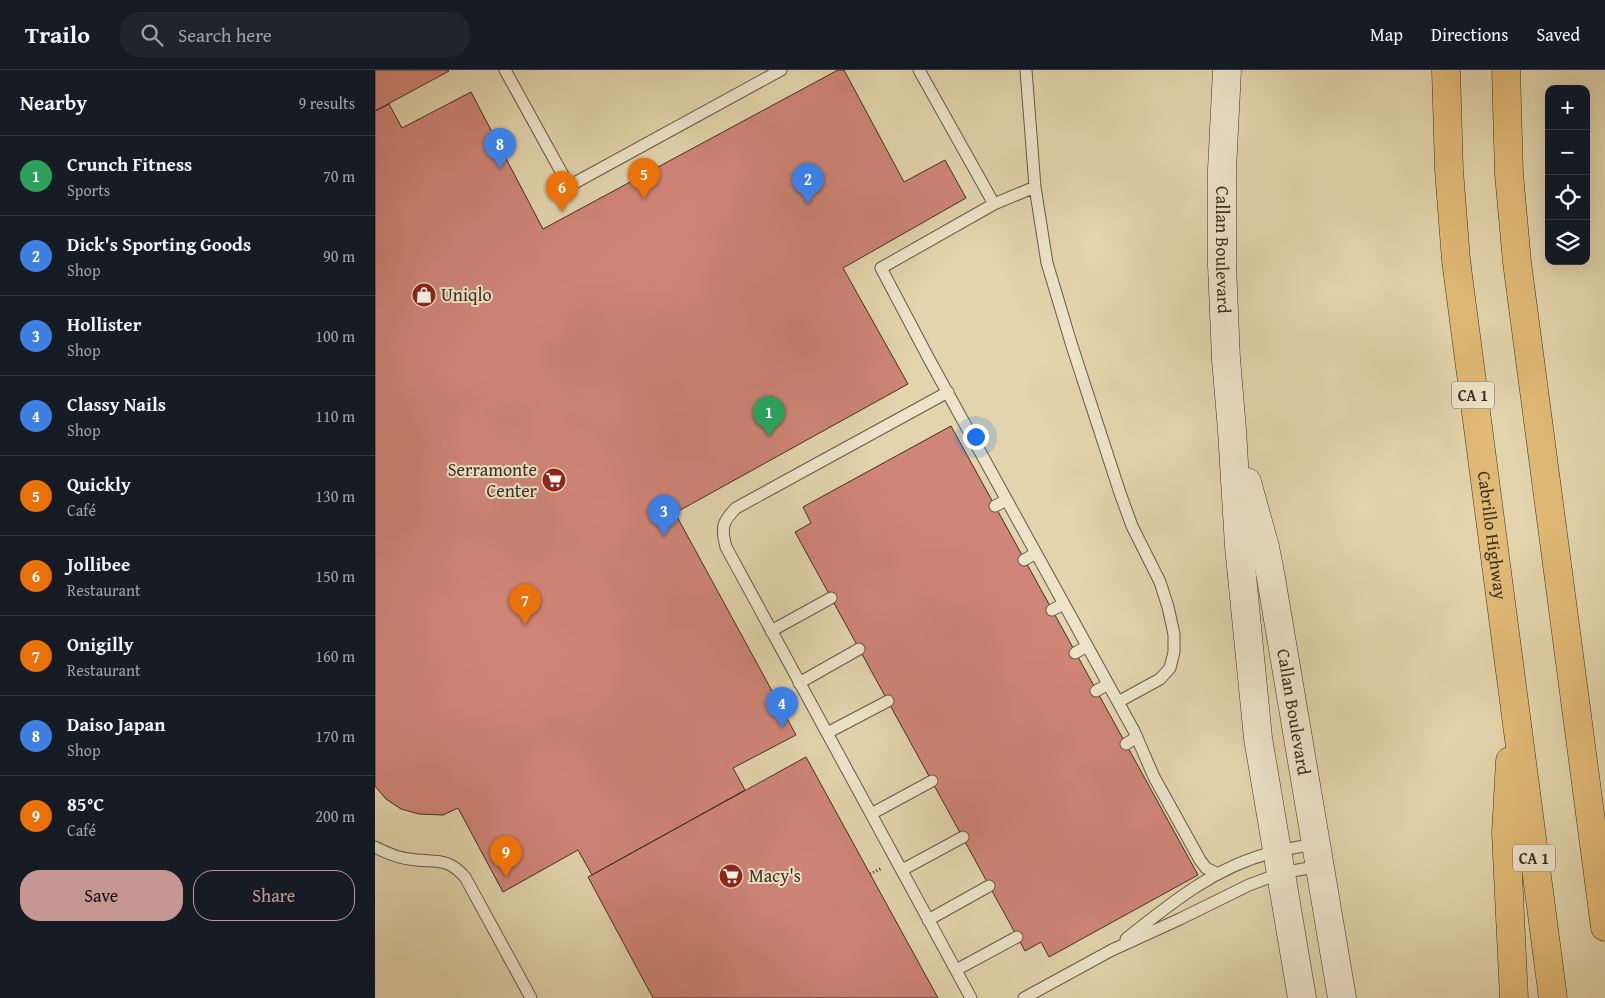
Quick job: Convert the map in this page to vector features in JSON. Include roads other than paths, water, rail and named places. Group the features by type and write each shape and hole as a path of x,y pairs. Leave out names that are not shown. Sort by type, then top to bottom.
{"highway":[{"name":"Cabrillo Highway","path":"1446,70 1449,170 1457,270 1553,998"},
{"path":"1506,70 1507,128 1514,235 1605,926"},
{"path":"1565,629 1605,778"},
{"path":"1513,998 1506,833 1508,780 1516,718"}],"street":[{"name":"Callan Boulevard","path":"1227,70 1222,161 1222,264 1226,358 1239,546 1256,718 1302,998"},
{"name":"Callan Boulevard","path":"1232,430 1265,547 1342,998"}],"lane":[{"path":"505,70 569,186 781,70"},
{"path":"919,70 994,204"},
{"path":"1026,70 1035,187 1047,263 1072,346 1132,526 1160,582 1174,634 1174,652 1171,668 1160,679 1118,702"},
{"path":"1035,187 994,204 881,268 1118,702 1137,738 1154,777 1200,860 1207,868 1218,874"},
{"path":"948,392 737,508 726,518 722,531 726,547 971,998"},
{"path":"995,506 1007,500"},
{"path":"1024,560 1036,553"},
{"path":"771,631 831,598"},
{"path":"1052,610 1064,604"},
{"path":"1075,652 1087,646"},
{"path":"799,683 859,649"},
{"path":"1096,691 1108,684"},
{"path":"827,733 888,701"},
{"path":"1126,744 1137,738"},
{"path":"871,814 932,781"},
{"path":"901,870 963,837"},
{"path":"375,847 393,856 415,860 447,862 457,868 465,877 531,998"},
{"path":"1112,950 1184,894 1218,874 1318,855"},
{"path":"1024,998 1112,950 1181,919 1249,885 1279,862 1318,855"},
{"path":"928,920 989,886"},
{"path":"956,970 1017,937"}],"place":[{"name":"Daiso Japan","path":"500,169"},
{"name":"Quickly","path":"644,199"},
{"name":"Dick's Sporting Goods","path":"808,204"},
{"name":"Jollibee","path":"562,212"},
{"name":"Uniqlo","path":"424,295"},
{"name":"Crunch Fitness","path":"769,437"},
{"name":"Serramonte Center","path":"554,480"},
{"name":"Hollister","path":"664,536"},
{"name":"Onigilly","path":"525,625"},
{"name":"Classy Nails","path":"782,728"},
{"name":"Macy's","path":"731,876"},
{"name":"85°C","path":"506,877"}]}
